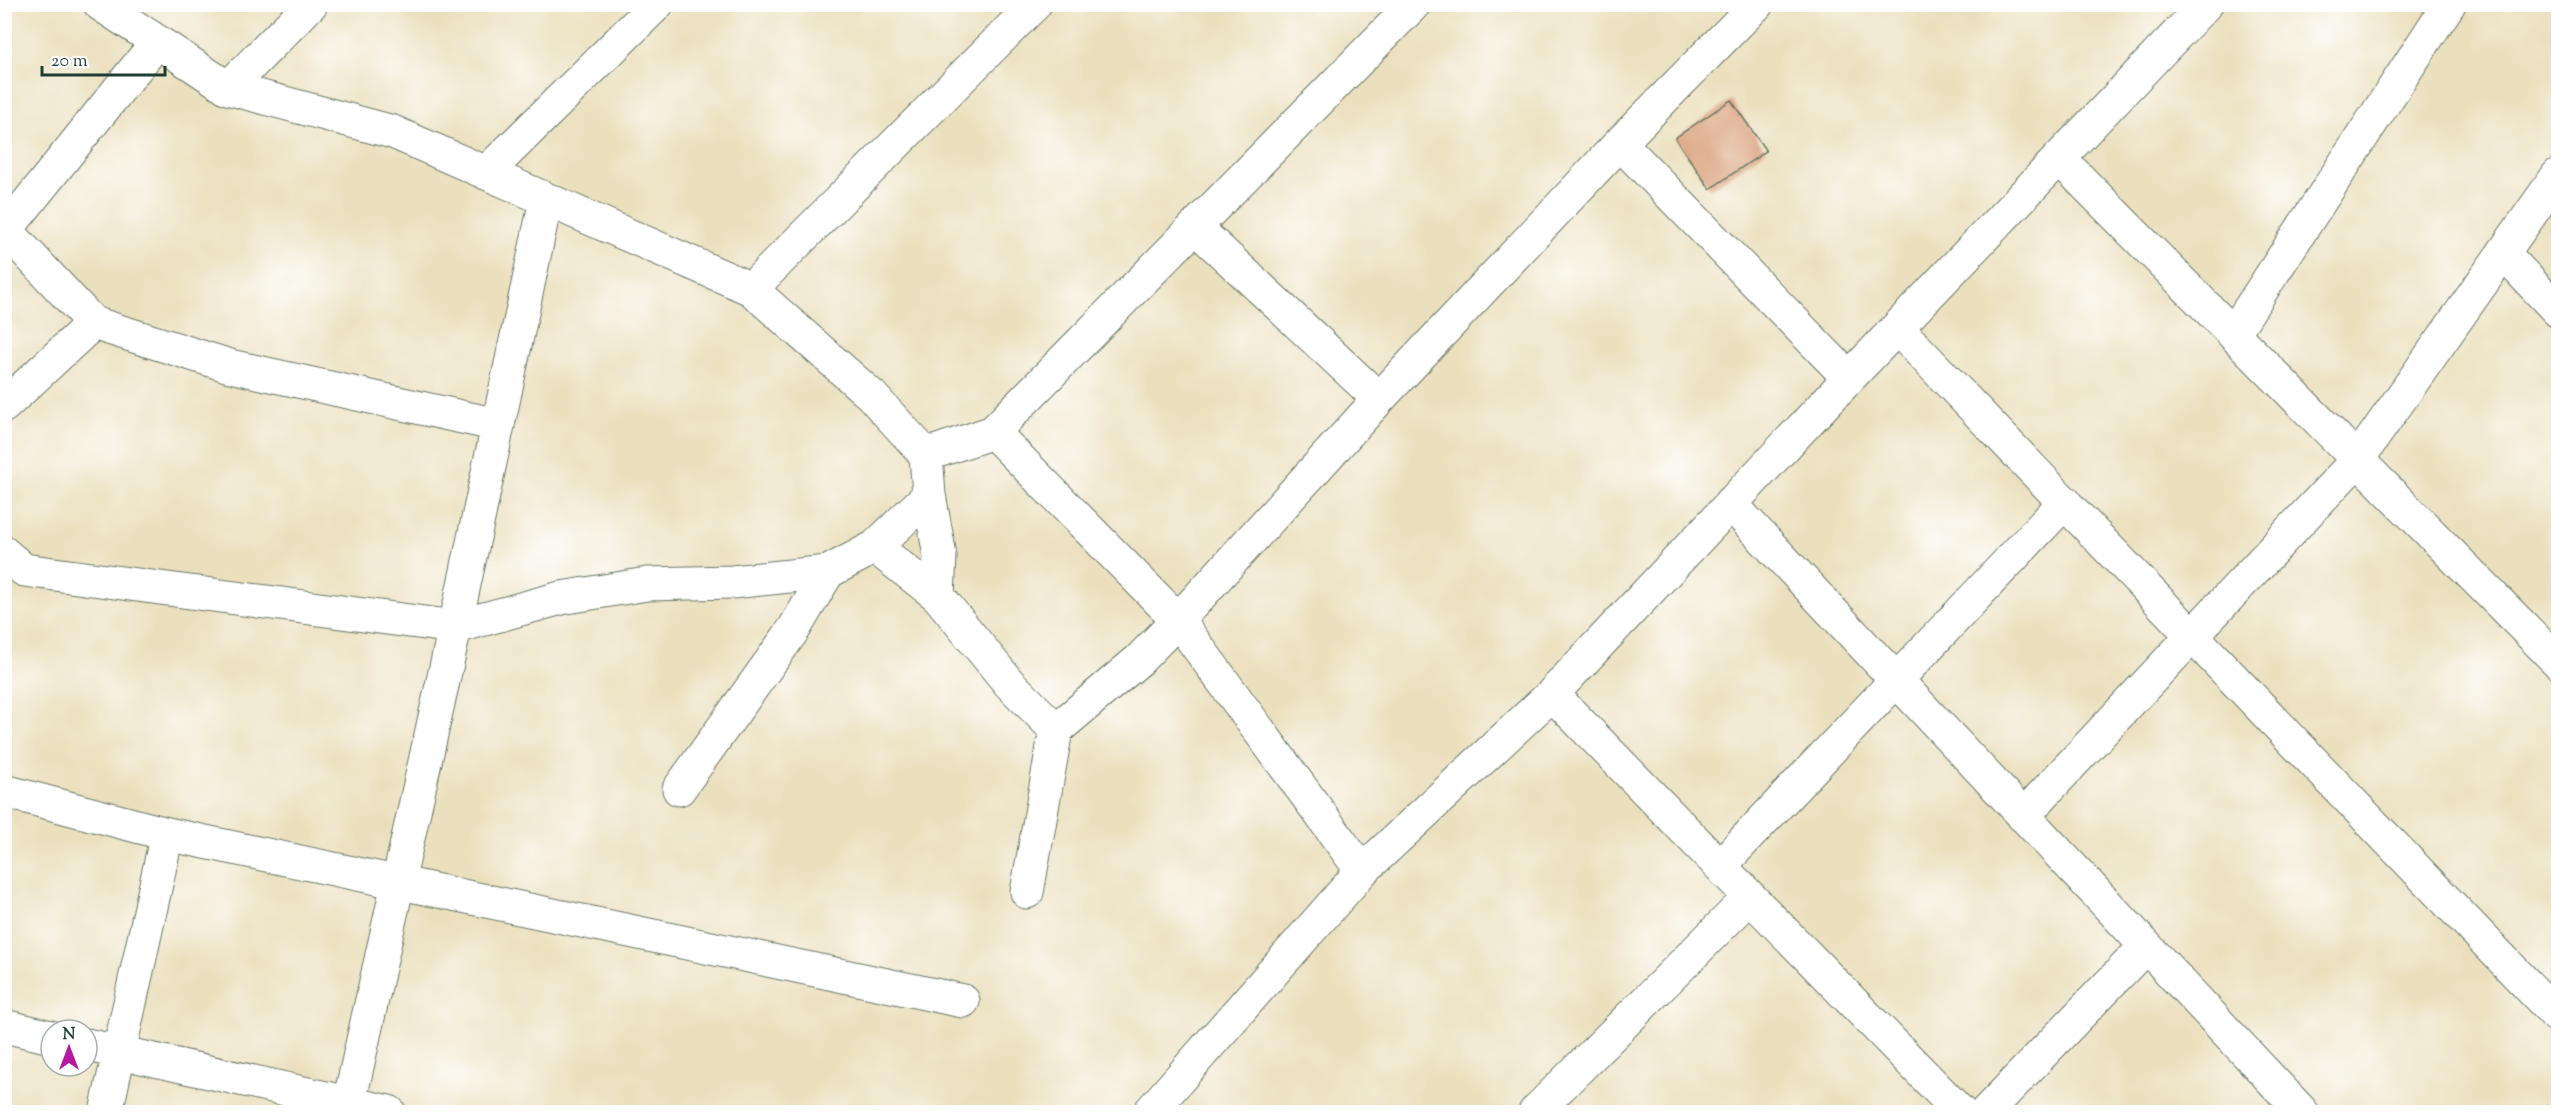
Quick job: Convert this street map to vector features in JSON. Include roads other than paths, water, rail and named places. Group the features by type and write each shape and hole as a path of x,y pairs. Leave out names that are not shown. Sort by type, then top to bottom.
{"street":[{"path":"100,4 228,88 393,132 751,289 871,395 926,455 929,495 939,556 938,596"},
{"path":"228,88 312,4"},
{"path":"486,173 657,4"},
{"path":"751,289 1035,4"},
{"path":"926,455 993,432 1414,4"},
{"path":"1027,892 1056,730 1139,660 1178,620 1379,399 1620,143 1757,4"},
{"path":"1150,1113 1362,871 1552,694 1730,503 2206,4"},
{"path":"2233,334 2449,4"},
{"path":"157,42 5,229 93,323 230,366 498,425"},
{"path":"1620,143 1849,378"},
{"path":"2059,158 2559,662"},
{"path":"2024,816 2358,459 2559,175"},
{"path":"348,1108 455,627 546,200"},
{"path":"1195,227 1379,399"},
{"path":"2503,253 2559,311"},
{"path":"4,406 93,323"},
{"path":"1897,328 2559,1017"},
{"path":"993,432 1178,620 1362,871"},
{"path":"4,553 24,570 455,627 561,598 647,584 732,582 828,572 875,547 929,495"},
{"path":"1720,866 2065,502"},
{"path":"1730,503 2302,1113"},
{"path":"875,547 938,596 1009,683 1056,730"},
{"path":"679,789 794,629 828,572"},
{"path":"1552,694 1960,1113"},
{"path":"4,791 167,834 963,1001"},
{"path":"106,1113 167,834"},
{"path":"1535,1113 1750,897"},
{"path":"1986,1113 2146,946"},
{"path":"4,1026 39,1034"},
{"path":"99,1048 348,1108 390,1113"}]}
